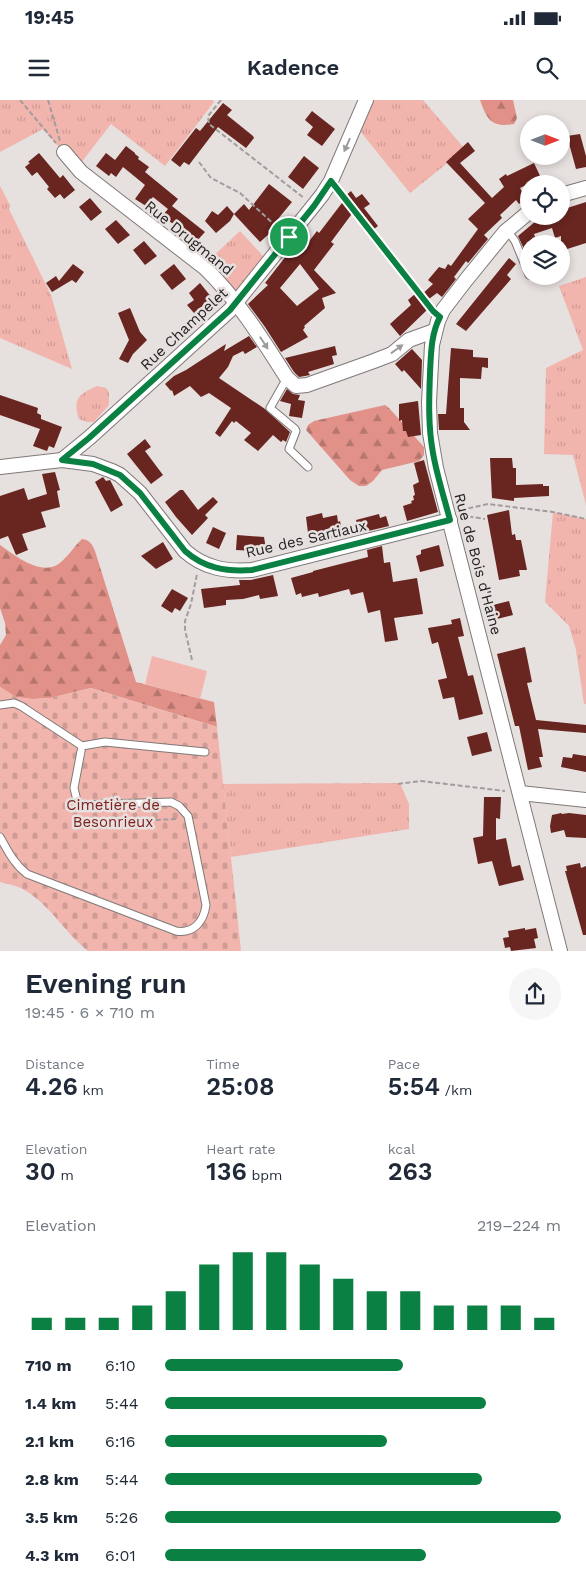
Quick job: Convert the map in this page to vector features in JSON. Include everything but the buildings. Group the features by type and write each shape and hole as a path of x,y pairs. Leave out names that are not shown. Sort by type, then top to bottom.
{"street":[{"name":"Rue Champelet","path":"62,460 89,438 237,302 314,206 331,181 366,100"},
{"name":"Rue Drugmand","path":"64,152 81,172 205,268 223,285 237,302 287,378"},
{"path":"570,192 586,188"},
{"name":"Rue de Bois d'Haine","path":"520,219 507,230 466,280 440,317 434,331 429,402 430,433 436,468 560,951"},
{"path":"287,378 296,386 307,385 392,354 409,340 434,331"},
{"name":"Rue des Sartiaux","path":"0,467 62,460 93,464 120,475 140,493 185,551 194,559 227,570 252,570 449,516"},
{"path":"520,793 586,800"}],"lane":[{"path":"507,230 515,241 520,253"},
{"path":"287,378 270,408 295,429 296,431 289,448 308,467"},
{"path":"0,705 14,703 21,706 82,746 105,742 205,752"},
{"path":"0,837 13,860 27,874 176,931 186,931 196,927 205,912 206,904 185,810 170,802 78,805 74,788 82,746"}],"path":[{"path":"20,100 64,152"},
{"path":"48,100 64,152"},
{"path":"221,100 208,116 209,124 314,206"},
{"path":"199,162 211,178 240,193 289,237"},
{"path":"331,181 433,311 440,317"},
{"path":"449,516 488,504 553,512 586,519"},
{"path":"449,516 485,519"},
{"path":"192,660 185,630 185,621 201,562"},
{"path":"398,784 421,781 520,793"},
{"path":"78,805 80,821 83,823 188,818"}],"green space":[{"path":"0,100 212,100 214,102 165,166 111,124 77,168 43,129 0,152"},
{"path":"365,100 423,100 465,149 410,193 356,126"},
{"path":"480,100 513,100 517,118 514,124 500,125 491,121 485,113"},
{"path":"0,186 10,205 9,209 51,295 72,369 0,338"},
{"path":"240,231 264,257 237,292 207,262"},
{"path":"586,277 586,505 573,455 544,454 546,368 583,350 559,286 570,285 570,282"},
{"path":"97,386 106,388 109,392 109,405 94,422 79,419 76,407 79,398"},
{"path":"385,405 424,447 424,455 419,461 382,470 366,486 359,486 350,480 306,430 308,425 314,421"},
{"path":"553,512 586,519 586,704 584,704 576,650 569,626 545,602"},
{"path":"82,539 87,540 95,551 136,682 214,702 217,727 91,688 50,698 32,699 16,697 0,687 0,645 6,635 5,623 0,608 0,545 12,554 42,568 57,565"},
{"path":"152,656 207,671 200,699 145,684"},
{"name":"Cimetière de Besonrieux","path":"0,687 16,697 32,699 50,698 90,688 217,727 241,951 88,951 35,897 13,885 0,882"},
{"path":"400,783 409,804 409,829 231,857 223,784"}],"route":[{"path":"331,181 433,311 440,317 434,331 432,345 429,402 430,433 432,451 450,520 252,570 238,571 216,568 194,559 185,551 140,493 120,475 93,464 62,460 89,438 230,310 289,237 331,181"}]}
